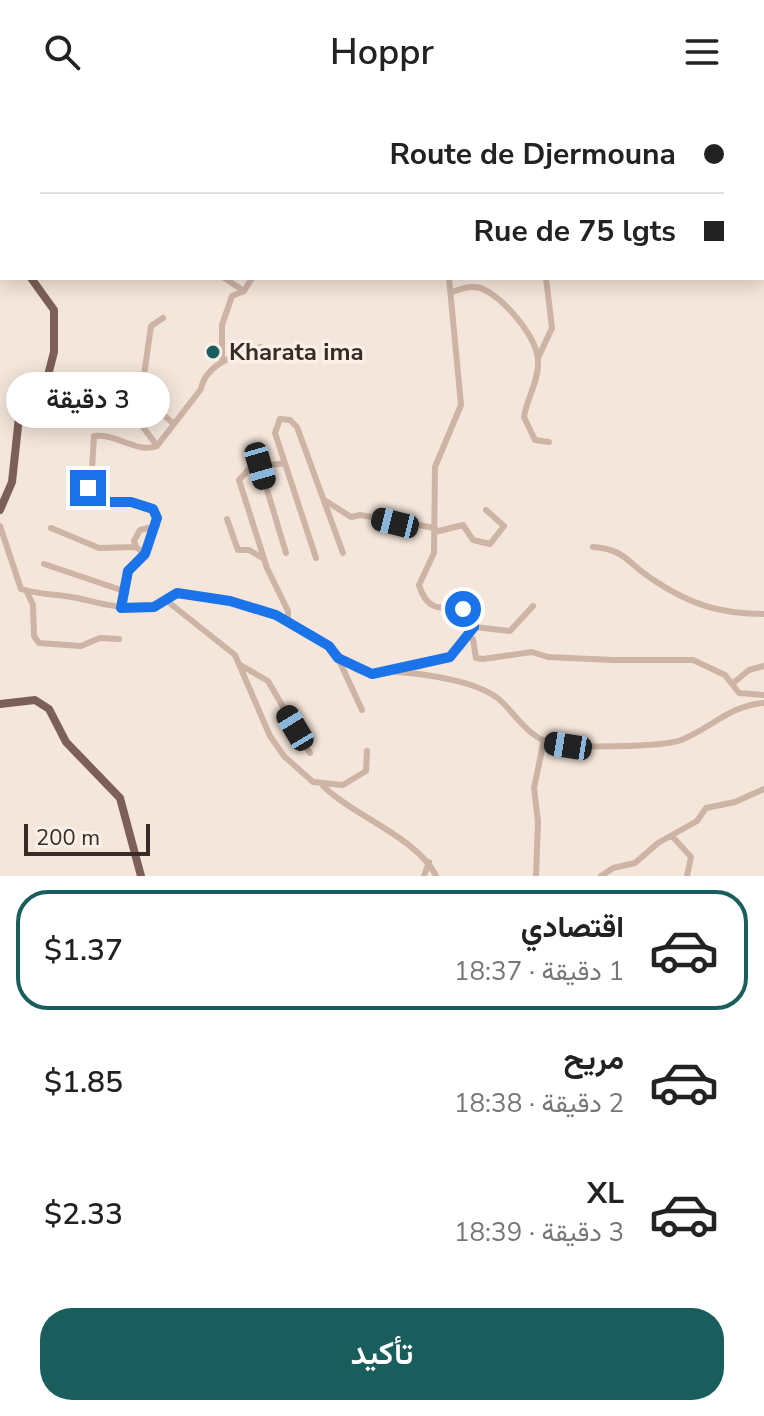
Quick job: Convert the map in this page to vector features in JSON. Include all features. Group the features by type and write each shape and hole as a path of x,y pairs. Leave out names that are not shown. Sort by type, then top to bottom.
{"main road":[{"path":"0,510 12,482 19,417 46,383 54,352 54,310 32,280"},
{"path":"0,704 35,700 49,709 66,742 120,798 141,876"}],"street":[{"path":"227,280 244,291"},
{"path":"222,360 225,311 232,296 244,291 251,280"},
{"path":"394,672 450,657 474,627 474,620 463,609 433,609 426,603 419,585 434,553 435,467 461,405 449,280"},
{"path":"546,280 552,328 538,358 524,417 535,440 549,442"},
{"path":"452,292 473,286 483,289 515,318 538,358"},
{"path":"157,446 132,412 144,375 151,326 163,318"},
{"path":"121,608 128,571 145,554 157,526 153,509 131,502 90,502 88,488 94,436 118,438 145,448 157,446 201,383 222,360 261,347"},
{"path":"144,398 174,424"},
{"path":"316,558 275,433 280,419 290,420 297,427 343,553"},
{"path":"285,463 245,470 239,480 264,559 280,601 288,611 288,622"},
{"path":"260,466 286,553"},
{"path":"324,499 351,517 360,515 435,530 463,525 473,540 490,544 504,526 486,510"},
{"path":"227,519 238,550 249,550 264,559"},
{"path":"0,526 17,580 33,605 34,636 39,643 81,646 100,638 119,639"},
{"path":"145,554 134,541 140,530 157,526"},
{"path":"51,528 99,548 136,547"},
{"path":"593,547 623,554 652,579 697,605 731,614 764,614"},
{"path":"44,564 124,591"},
{"path":"26,590 121,608 154,607 177,593 255,607 329,646 338,658 362,710"},
{"path":"167,601 235,655 270,736 284,756 313,782 343,785 366,771 367,751"},
{"path":"474,627 510,631 533,606"},
{"path":"468,637 473,639 476,658 483,659 532,652 548,657 693,660 712,666 739,693 764,695"},
{"path":"338,658 372,674 439,674 500,699 515,718 544,740 568,746 673,743 747,704 764,703"},
{"path":"239,664 268,681 310,753"},
{"path":"732,684 749,670 764,666"},
{"path":"536,876 538,822 534,788 544,740"},
{"path":"320,784 429,862 436,876"},
{"path":"601,876 613,868 635,863 697,821 714,804 735,802 764,789"},
{"path":"672,836 691,857 687,876"},
{"path":"424,876 429,862"}],"place":[{"name":"Kharata ima","path":"213,352"}],"route":[{"path":"88,488 90,502 131,502 153,509 157,518 157,528 145,554 128,571 121,608 154,607 177,593 255,607 276,615 321,641 338,658 363,672 380,675 450,657 474,627 474,620 463,609"}]}
